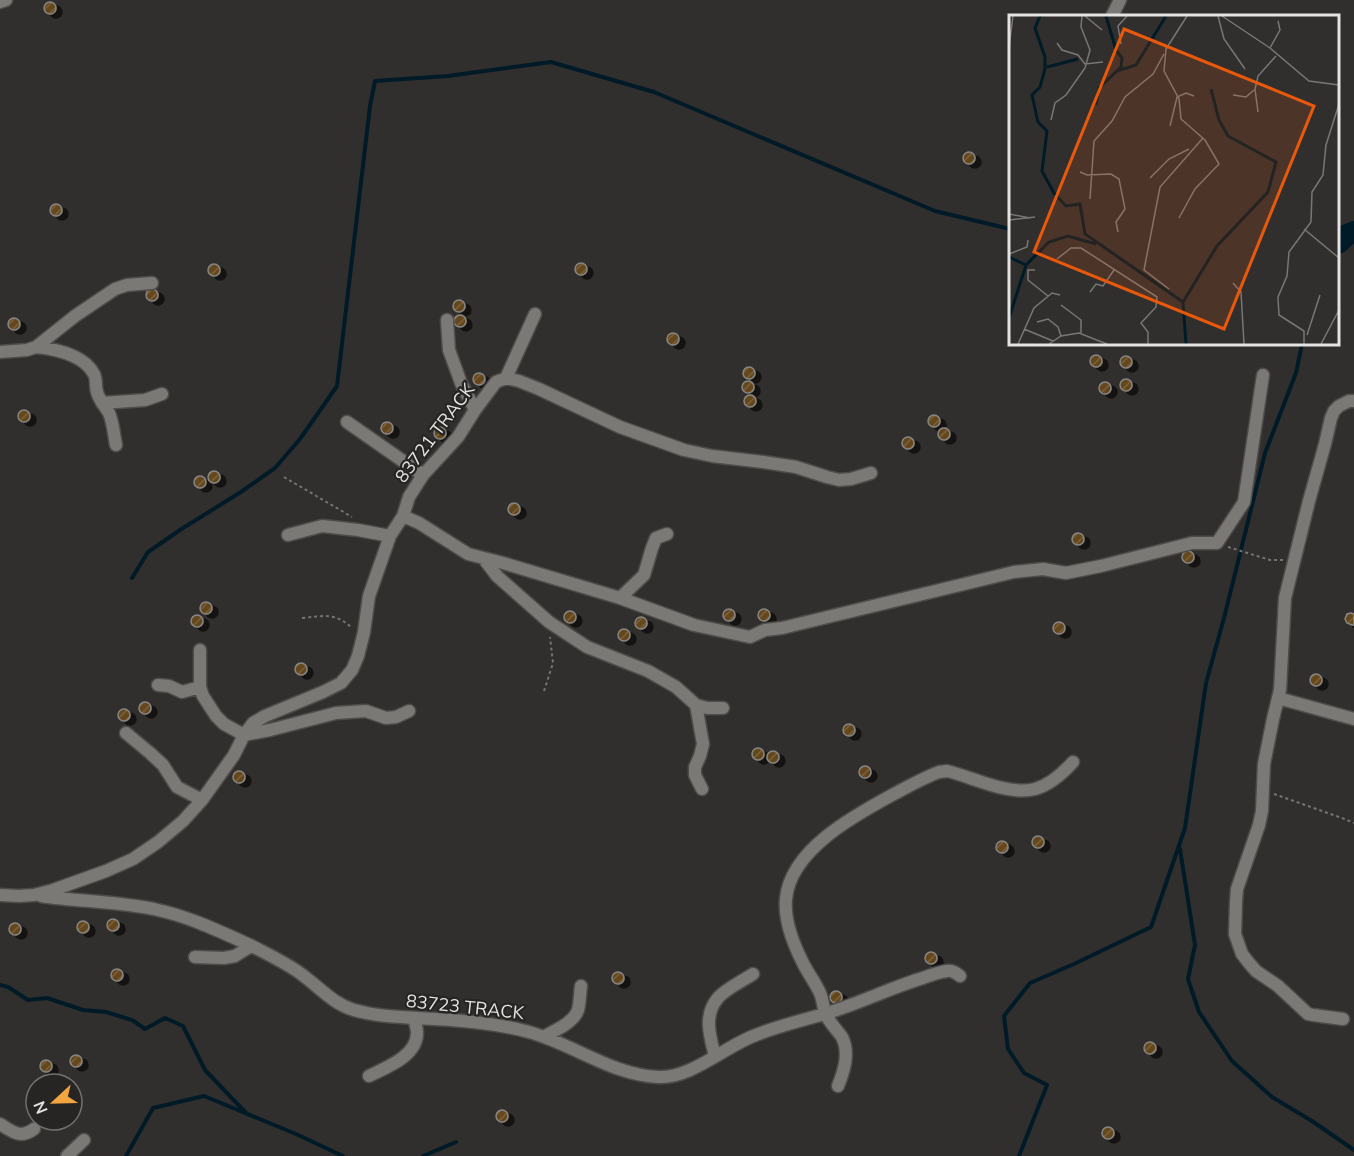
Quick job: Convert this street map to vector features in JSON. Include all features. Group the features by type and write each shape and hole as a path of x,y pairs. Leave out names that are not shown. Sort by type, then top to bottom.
{"street":[{"path":"0,2 6,0"},
{"path":"1112,15 1120,0"},
{"path":"0,352 36,347 75,316 115,289 127,285 152,283"},
{"path":"535,314 506,378 539,389 620,427 684,450 796,467 839,480 871,473"},
{"path":"447,320 449,350 461,383 475,410"},
{"path":"36,347 68,353 87,364 96,375 97,392 110,414 116,445"},
{"path":"403,516 419,523 468,554 620,598 694,625 750,637 765,630 782,628 1014,572 1043,569 1066,573 1192,543 1216,543 1244,502 1263,375"},
{"name":"83721 TRACK","path":"0,895 34,895 76,883 133,859 183,821 202,800 234,755 253,723 341,683 352,670 358,656 369,596 390,536 403,516 409,497 423,475 458,437 496,382 506,378"},
{"path":"102,403 145,400 162,394"},
{"path":"1343,1019 1313,1015 1303,1010 1249,963 1237,944 1234,923 1237,889 1262,812 1264,764 1280,690 1285,598 1331,418 1339,406 1354,401"},
{"path":"347,422 423,475"},
{"path":"288,535 322,526 390,536"},
{"path":"620,598 644,575 656,538 667,534"},
{"path":"484,559 497,576 542,615 587,648 648,671 675,687 696,705 723,708"},
{"path":"200,650 200,687 210,707 224,724 244,735 336,713 366,711 386,718 396,717 409,711"},
{"path":"158,685 182,692 200,687"},
{"path":"1278,698 1354,719"},
{"path":"696,705 703,744 695,767 695,775 702,789"},
{"path":"126,733 163,765 177,788 202,800"},
{"path":"838,1086 846,1062 844,1043 825,1014 819,992 793,939 788,919 786,899 789,885 797,868 830,833 891,796 939,772 947,771 1008,789 1024,790 1046,785 1061,775 1073,762"},
{"name":"83723 TRACK","path":"34,895 131,905 164,911 199,923 292,967 327,996 352,1009 379,1015 504,1026 545,1036 599,1061 650,1077 669,1077 685,1072 756,1035 825,1014 897,986 943,972 951,971 960,976"},
{"path":"195,957 235,956 251,946"},
{"path":"715,1056 709,1035 710,1011 718,997 753,975"},
{"path":"545,1036 569,1022 576,1014 579,1008 581,986"},
{"path":"369,1076 393,1064 415,1044 417,1032 414,1018"},
{"path":"0,1125 17,1134 29,1132"},
{"path":"67,1156 84,1140"}],"path":[{"path":"284,477 353,518"},
{"path":"1216,543 1270,560 1294,560"},
{"path":"302,618 332,615 345,621 362,638"},
{"path":"542,615 551,639 553,663 544,691"},
{"path":"1263,790 1354,823"}],"building":[{"path":"52,2 56,8 52,14 48,14 44,6"},
{"path":"971,152 975,158 971,164 967,164 963,156"},
{"path":"58,204 62,210 58,216 54,216 50,208"},
{"path":"583,263 587,269 583,275 579,275 575,267"},
{"path":"216,264 220,270 216,276 212,276 208,268"},
{"path":"154,289 158,295 154,301 150,301 146,293"},
{"path":"461,300 465,306 461,312 457,312 453,304"},
{"path":"462,315 466,321 462,327 458,327 454,319"},
{"path":"16,318 20,324 16,330 12,330 8,322"},
{"path":"675,333 679,339 675,345 671,345 667,337"},
{"path":"1098,355 1102,361 1098,367 1094,367 1090,359"},
{"path":"1128,356 1132,362 1128,368 1124,368 1120,360"},
{"path":"751,367 755,373 751,379 747,379 743,371"},
{"path":"481,373 485,379 481,385 477,385 473,377"},
{"path":"1128,379 1132,385 1128,391 1124,391 1120,383"},
{"path":"750,381 754,387 750,393 746,393 742,385"},
{"path":"1107,382 1111,388 1107,394 1103,394 1099,386"},
{"path":"752,395 756,401 752,407 748,407 744,399"},
{"path":"26,410 30,416 26,422 22,422 18,414"},
{"path":"936,415 940,421 936,427 932,427 928,419"},
{"path":"389,422 393,428 389,434 385,434 381,426"},
{"path":"442,427 446,433 442,439 438,439 434,431"},
{"path":"946,428 950,434 946,440 942,440 938,432"},
{"path":"910,437 914,443 910,449 906,449 902,441"},
{"path":"216,471 220,477 216,483 212,483 208,475"},
{"path":"202,476 206,482 202,488 198,488 194,480"},
{"path":"516,503 520,509 516,515 512,515 508,507"},
{"path":"1080,533 1084,539 1080,545 1076,545 1072,537"},
{"path":"1190,551 1194,557 1190,563 1186,563 1182,555"},
{"path":"208,602 212,608 208,614 204,614 200,606"},
{"path":"731,609 735,615 731,621 727,621 723,613"},
{"path":"766,609 770,615 766,621 762,621 758,613"},
{"path":"572,611 576,617 572,623 568,623 564,615"},
{"path":"1347,614 1354,614 1354,625 1347,623 1345,619"},
{"path":"199,615 203,621 199,627 195,627 191,619"},
{"path":"643,617 647,623 643,629 639,629 635,621"},
{"path":"1061,622 1065,628 1061,634 1057,634 1053,626"},
{"path":"626,629 630,635 626,641 622,641 618,633"},
{"path":"303,663 307,669 303,675 299,675 295,667"},
{"path":"1318,674 1322,680 1318,686 1314,686 1310,678"},
{"path":"147,702 151,708 147,714 143,714 139,706"},
{"path":"126,709 130,715 126,721 122,721 118,713"},
{"path":"851,724 855,730 851,736 847,736 843,728"},
{"path":"760,748 764,754 760,760 756,760 752,752"},
{"path":"775,751 779,757 775,763 771,763 767,755"},
{"path":"867,766 871,772 867,778 863,778 859,770"},
{"path":"241,771 245,777 241,783 237,783 233,775"},
{"path":"1040,836 1044,842 1040,848 1036,848 1032,840"},
{"path":"1004,841 1008,847 1004,853 1000,853 996,845"},
{"path":"115,919 119,925 115,931 111,931 107,923"},
{"path":"85,921 89,927 85,933 81,933 77,925"},
{"path":"17,923 21,929 17,935 13,935 9,927"},
{"path":"933,952 937,958 933,964 929,964 925,956"},
{"path":"119,969 123,975 119,981 115,981 111,973"},
{"path":"620,972 624,978 620,984 616,984 612,976"},
{"path":"838,991 842,997 838,1003 834,1003 830,995"},
{"path":"1152,1042 1156,1048 1152,1054 1148,1054 1144,1046"},
{"path":"78,1055 82,1061 78,1067 74,1067 70,1059"},
{"path":"44,1060 52,1064 48,1072 40,1068"},
{"path":"504,1110 508,1116 504,1122 500,1122 496,1114"},
{"path":"1110,1127 1114,1133 1110,1139 1106,1139 1102,1131"}],"waterway":[{"path":"132,578 148,552 275,468 300,439 337,386 370,106 375,81 448,76 551,62 654,92 935,211 1009,229"},
{"path":"1339,242 1354,232"},
{"path":"1019,1156 1047,1085 1024,1073 1008,1049 1004,1016 1030,983 1151,927 1185,828 1206,683 1265,453 1296,373 1302,345"},
{"path":"1180,849 1195,945 1188,979 1199,1012 1232,1061 1272,1097 1354,1150"},
{"path":"0,985 8,987 28,1000 47,998 83,1010 106,1012 132,1020 145,1029 165,1018 183,1026 205,1070 247,1114"},
{"path":"126,1156 153,1108 204,1096 343,1156"},
{"path":"423,1156 456,1142"}]}
